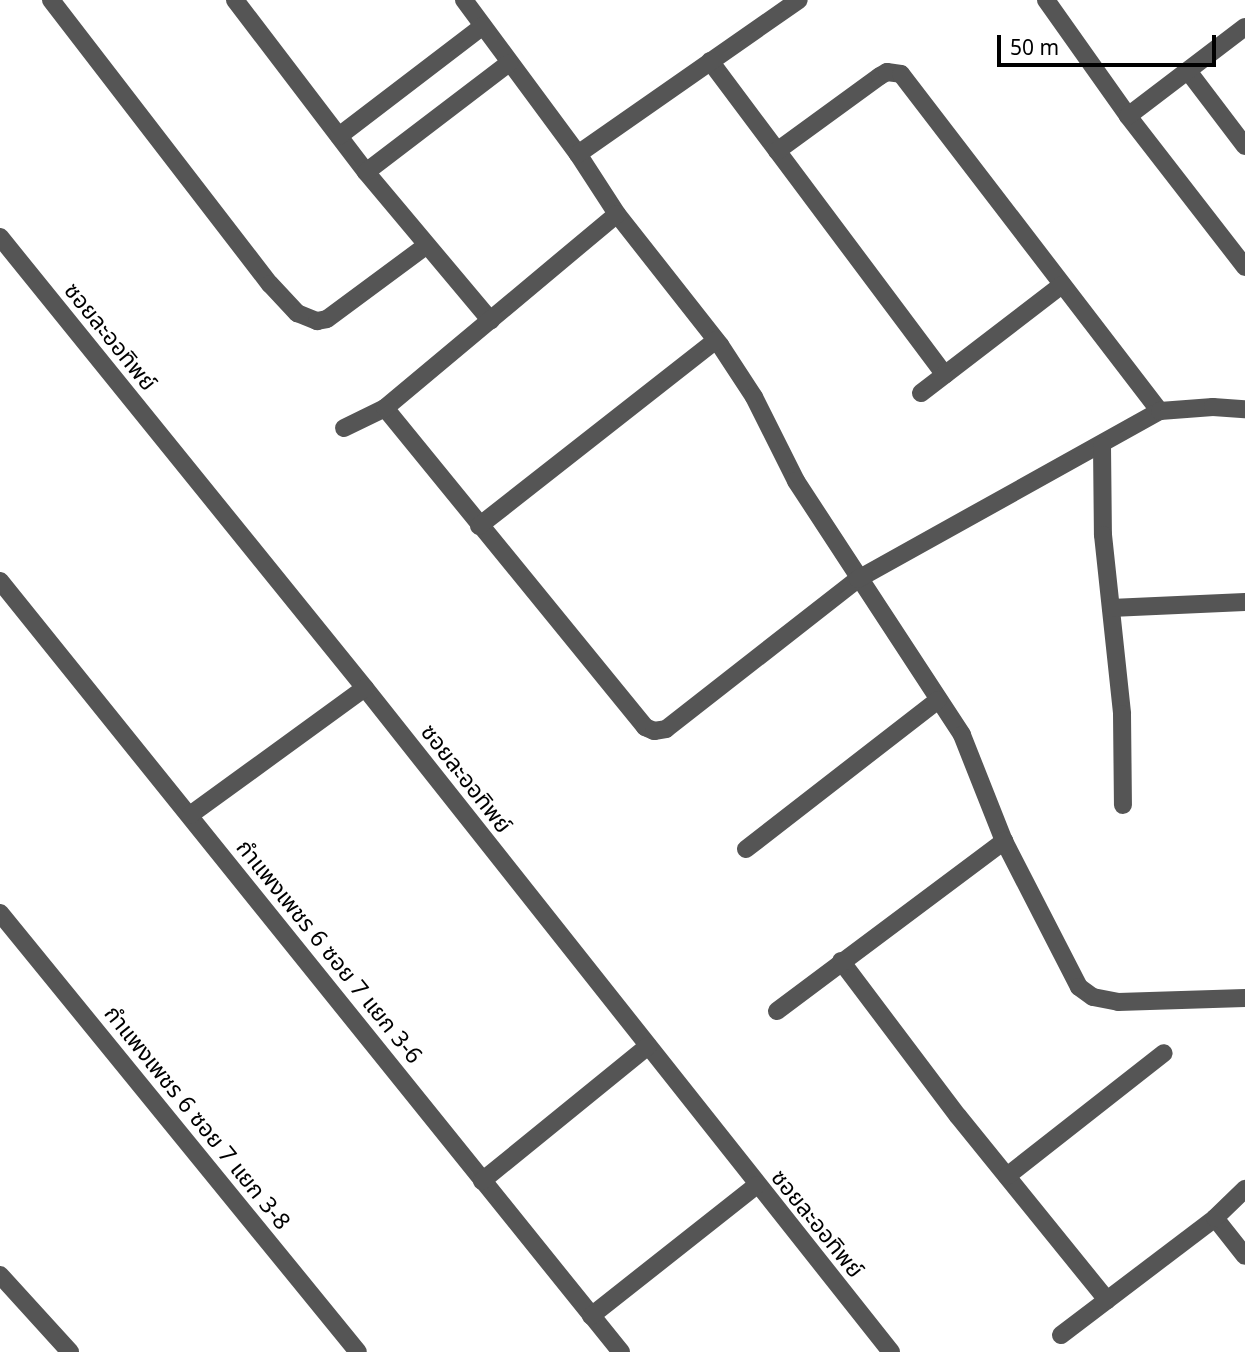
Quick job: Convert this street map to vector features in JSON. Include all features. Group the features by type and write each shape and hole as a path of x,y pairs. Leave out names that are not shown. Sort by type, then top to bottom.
{"street":[{"path":"51,0 270,284 297,313 317,321 327,319 427,245"},
{"path":"235,0 366,172 491,321"},
{"path":"464,0 578,154 617,214 716,340 754,397 796,481 966,744 1004,841 1063,961 1079,987 1093,997 1118,1002 1245,998"},
{"path":"578,154 799,0"},
{"path":"1046,0 1128,116 1245,267"},
{"path":"339,136 483,26"},
{"path":"1128,116 1245,27"},
{"path":"710,61 945,375"},
{"path":"366,172 509,63"},
{"path":"1188,71 1245,146"},
{"path":"777,151 880,76 887,72 901,74 1160,411"},
{"path":"344,428 385,408 617,214"},
{"name":"ซอยละออทิพย์","path":"0,237 365,688 891,1352"},
{"path":"921,393 1062,285"},
{"path":"479,526 716,340"},
{"path":"385,408 645,727 654,731 667,729 858,579 1102,446 1160,411 1213,407 1245,409"},
{"path":"1102,446 1103,535 1122,714 1124,805"},
{"name":"กำแพงเพชร 6 ซอย 7 แยก 3-6","path":"0,581 621,1352"},
{"path":"1111,608 1245,602"},
{"path":"190,815 365,688"},
{"path":"746,849 938,700"},
{"path":"777,1011 1004,841"},
{"name":"กำแพงเพชร 6 ซอย 7 แยก 3-8","path":"0,913 358,1352"},
{"path":"841,961 1007,1176 1107,1300"},
{"path":"482,1181 648,1046"},
{"path":"1007,1176 1164,1053"},
{"path":"592,1316 757,1185"},
{"path":"1061,1335 1215,1218 1245,1189"},
{"path":"1215,1218 1245,1256"},
{"path":"0,1275 70,1352"}]}
